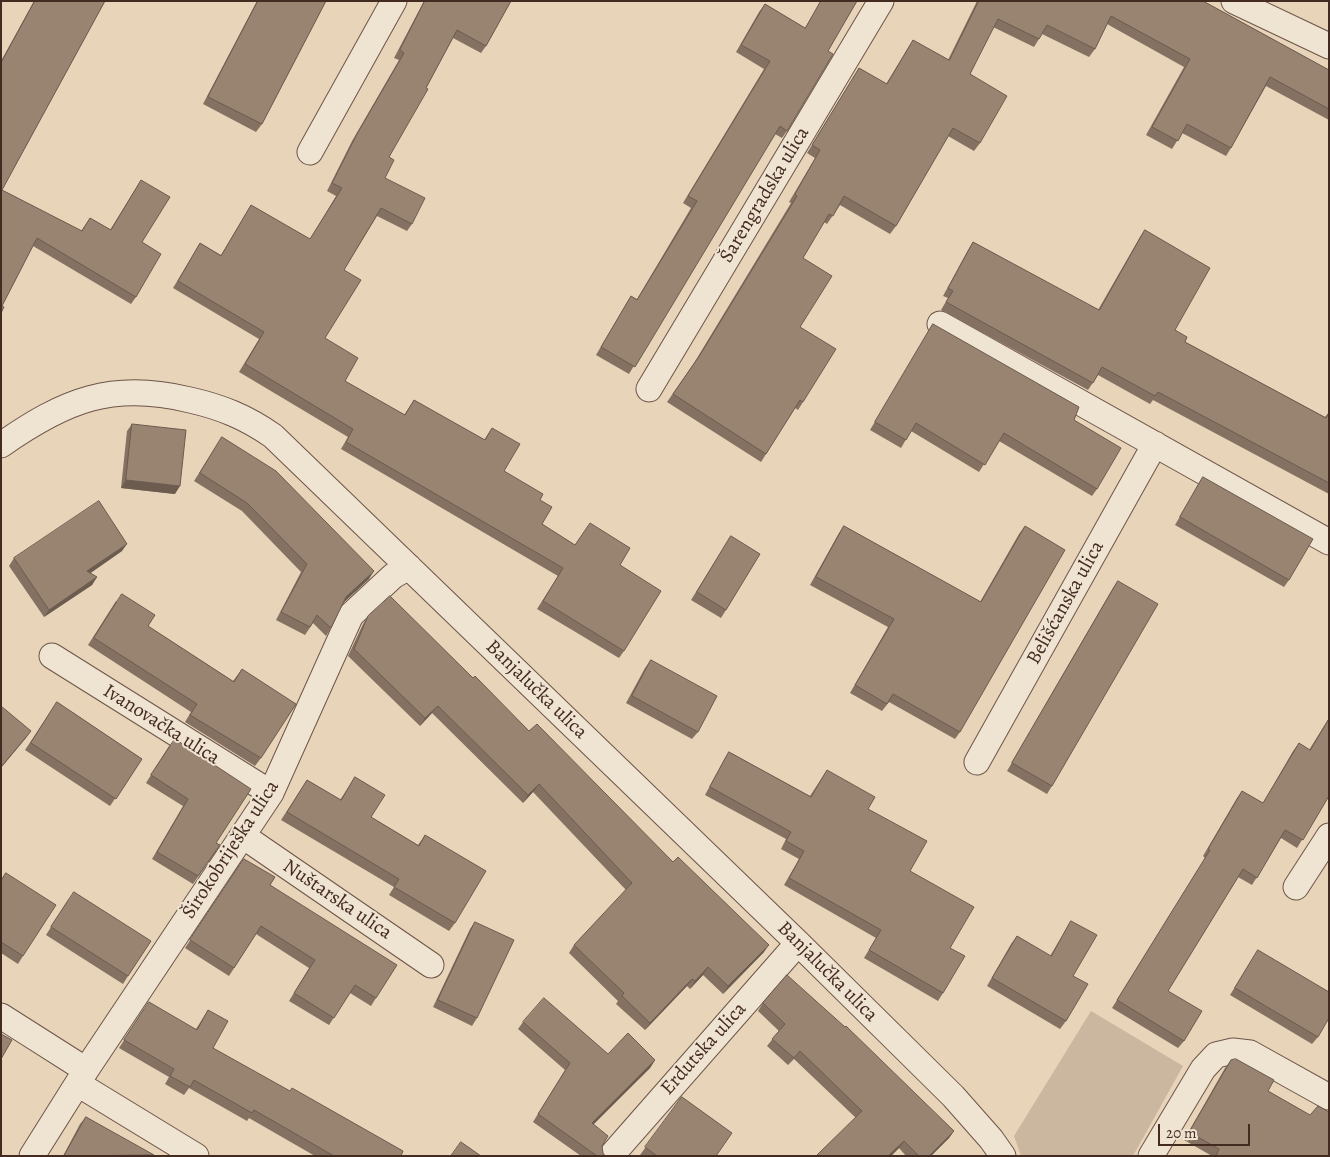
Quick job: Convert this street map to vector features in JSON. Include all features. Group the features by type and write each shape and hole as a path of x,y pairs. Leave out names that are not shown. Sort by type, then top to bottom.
{"street":[{"path":"310,152 394,1"},
{"name":"Šarengradska ulica","path":"649,389 881,1"},
{"path":"1234,1 1277,11 1329,46"},
{"path":"940,324 1329,542"},
{"name":"Banjalučka ulica","path":"1,445 34,422 61,408 115,392 139,391 219,407 250,420 273,436 798,943 953,1096 991,1139 1003,1156"},
{"name":"Belišćanska ulica","path":"978,762 1155,444"},
{"name":"Širokobriješka ulica","path":"32,1156 82,1077 271,794 351,615 393,576 409,567"},
{"name":"Ivanovačka ulica","path":"52,656 271,794"},
{"name":"Nuštarska ulica","path":"242,836 430,965"},
{"path":"1296,887 1329,836"},
{"name":"Erdutska ulica","path":"611,1156 798,943"},
{"path":"1,1016 82,1077 196,1156"},
{"path":"1151,1156 1203,1069 1216,1055 1233,1050 1250,1054 1329,1097"}],"shaded area":[{"path":"1091,1011 1183,1066 1133,1156 1021,1156 1014,1136"}],"building":[{"path":"35,1 105,1 2,190 82,231 90,218 111,230 141,180 170,197 142,242 161,254 136,297 37,238 2,306 4,307 1,313 1,63"},
{"path":"258,1 326,1 262,124 208,97"},
{"path":"425,1 511,1 486,46 457,30 426,88 428,89 389,157 394,160 385,178 425,198 412,224 381,208 344,270 361,280 325,338 358,358 345,381 405,415 414,400 485,440 492,428 520,444 504,471 543,494 540,500 552,507 542,524 575,545 590,523 630,548 620,565 661,591 624,651 543,601 563,568 346,442 353,429 245,364 264,332 178,281 200,243 221,256 251,205 310,239 342,188 332,183 357,134 404,53 400,50"},
{"path":"821,1 857,1 828,51 833,54 787,131 780,126 635,367 601,347 631,296 637,300 697,201 688,196 770,61 741,45 765,4 805,28"},
{"path":"979,1 1203,1 1329,70 1329,109 1270,77 1231,148 1187,124 1178,141 1152,127 1190,59 1111,16 1095,49 1047,25 1039,39 998,19 970,74 1007,96 980,143 953,128 896,226 844,196 833,216 829,214 803,258 832,276 800,327 836,349 803,402 800,400 766,454 673,394 700,355 797,196 795,194 820,150 812,145 859,68 887,84 913,40 949,60"},
{"path":"1145,230 1210,268 1175,330 1187,337 1185,342 1326,418 1329,413 1329,483 1158,392 1155,396 1102,367 1093,383 946,302 953,291 948,288 973,242 1099,310"},
{"path":"933,324 1079,407 1074,420 1121,448 1097,489 1004,433 985,465 916,423 906,440 875,422"},
{"path":"132,424 186,430 180,486 126,480"},
{"path":"222,437 276,471 374,571 346,597 331,628 317,615 310,627 281,612 307,564 247,503 200,473"},
{"path":"1203,477 1313,539 1289,580 1180,517"},
{"path":"99,501 127,544 87,571 97,577 49,610 14,558"},
{"path":"844,526 981,602 1025,526 1065,550 960,732 893,694 887,704 855,685 894,619 816,577"},
{"path":"731,536 760,554 726,610 697,592"},
{"path":"1118,581 1158,604 1052,786 1012,763"},
{"path":"122,594 155,615 148,626 234,682 242,669 296,704 261,758 190,715 197,704 94,638"},
{"path":"390,596 473,678 475,676 529,731 537,724 673,862 678,857 769,945 728,986 708,967 695,981 692,979 650,1023 622,996 624,993 574,945 632,883 539,784 528,795 438,706 425,718 354,649 368,616"},
{"path":"651,660 717,696 698,732 632,696"},
{"path":"57,702 142,759 116,799 31,743"},
{"path":"1,706 31,731 1,767"},
{"path":"1329,719 1329,796 1303,840 1285,830 1257,878 1243,869 1168,991 1202,1011 1184,1041 1117,1000 1210,850 1208,849 1242,791 1263,803 1299,743 1310,750"},
{"path":"175,739 251,789 216,843 220,845 198,876 157,852 188,799 151,775"},
{"path":"729,752 811,797 827,770 875,797 868,809 927,841 910,871 974,907 950,948 965,956 943,993 869,950 881,930 789,878 804,851 786,841 791,832 710,787"},
{"path":"355,777 385,795 371,817 419,846 425,835 486,871 455,923 394,887 399,879 287,812 307,780 341,800"},
{"path":"244,859 275,877 270,885 397,965 376,998 355,985 334,1018 294,993 315,960 261,926 234,968 190,940"},
{"path":"6,873 56,905 23,956 1,942 1,881"},
{"path":"74,892 151,941 128,976 51,927"},
{"path":"1071,921 1097,935 1073,976 1088,984 1066,1021 992,978 1017,936 1051,956"},
{"path":"475,922 514,940 477,1018 438,1000"},
{"path":"1258,950 1329,992 1329,1018 1318,1037 1235,988"},
{"path":"787,975 846,1026 954,1131 929,1156 919,1156 904,1141 888,1156 816,1156 862,1111 800,1051 794,1058 772,1039 785,1024 763,1003"},
{"path":"544,998 608,1054 628,1033 655,1060 592,1123 608,1136 602,1146 605,1156 597,1156 538,1114 570,1063 523,1022"},
{"path":"149,1002 197,1030 208,1010 228,1021 213,1048 290,1091 292,1088 403,1151 401,1156 334,1156 254,1110 252,1113 194,1080 190,1087 170,1076 174,1069 124,1040"},
{"path":"1,1034 12,1040 1,1059"},
{"path":"1236,1059 1274,1080 1268,1091 1310,1115 1318,1106 1329,1112 1329,1156 1216,1156 1219,1149 1189,1132 1231,1060"},
{"path":"682,1097 732,1133 716,1156 657,1156 645,1147"},
{"path":"86,1117 154,1155 64,1156"},
{"path":"461,1142 481,1156 451,1156"}]}
